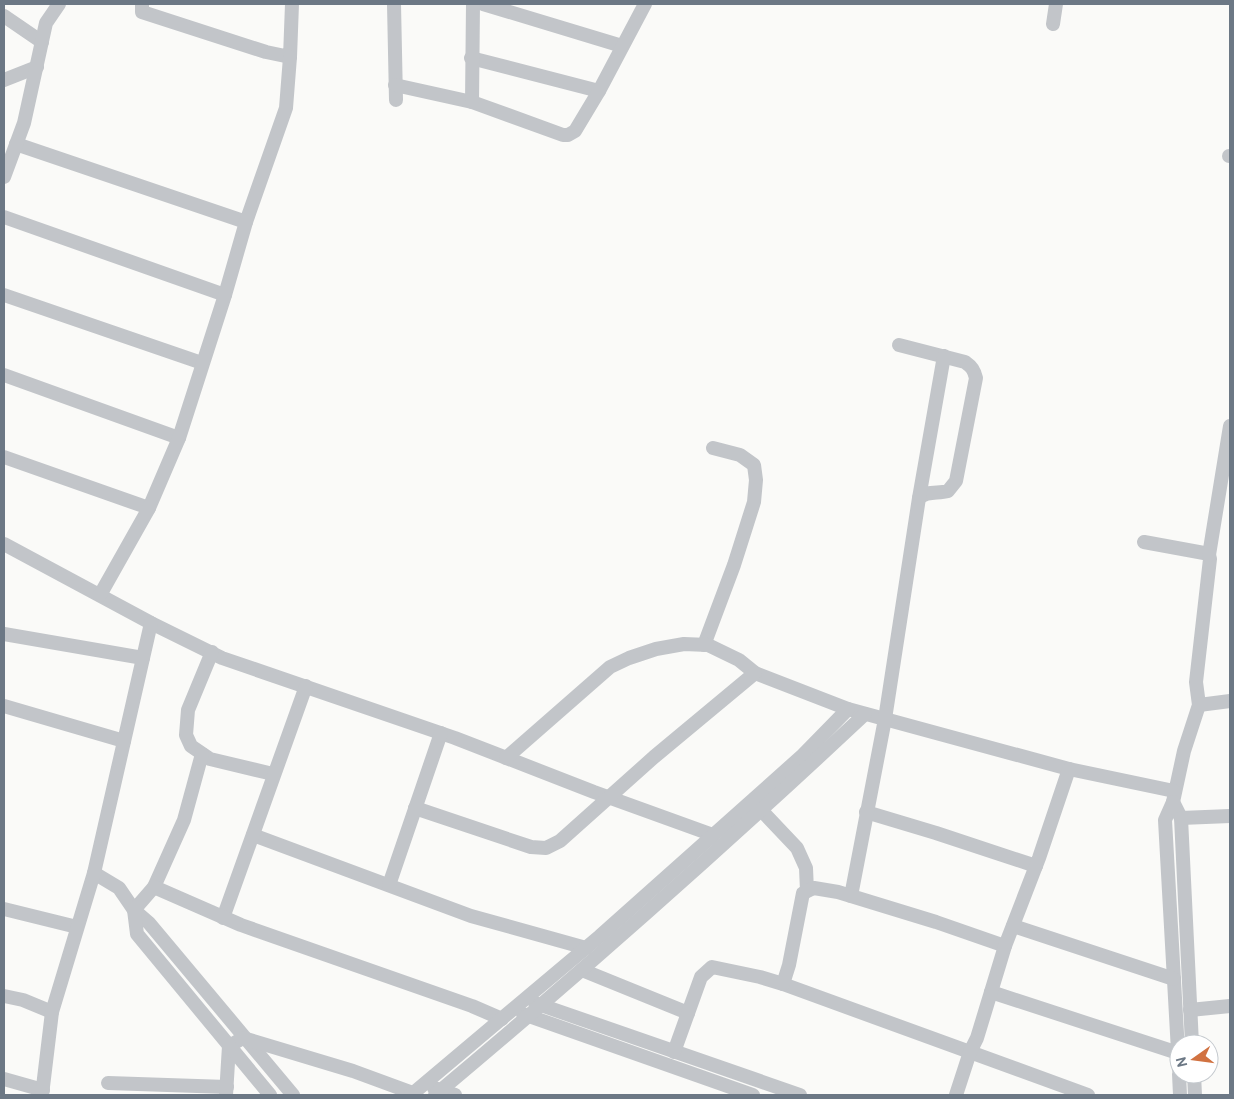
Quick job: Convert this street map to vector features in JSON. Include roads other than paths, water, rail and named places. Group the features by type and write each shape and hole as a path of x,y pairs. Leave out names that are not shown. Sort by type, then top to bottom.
{"street":[{"path":"4,177 24,123 46,23 59,4"},
{"path":"142,4 142,12 266,52 290,57"},
{"path":"100,595 150,508 179,438 225,295 246,222 286,108 292,4"},
{"path":"394,4 396,100"},
{"path":"472,102 473,4"},
{"path":"483,4 622,46"},
{"path":"395,85 472,102 562,135 568,135 575,131 599,92 645,4"},
{"path":"1053,24 1056,4"},
{"path":"4,16 42,42"},
{"path":"471,58 599,92"},
{"path":"4,80 37,67"},
{"path":"16,144 246,222"},
{"path":"4,217 225,295"},
{"path":"4,295 202,363"},
{"path":"899,345 965,362 971,366 976,378 956,481 948,491 928,493 919,498"},
{"path":"850,896 884,719 919,498 944,356"},
{"path":"4,375 179,438"},
{"path":"1177,1034 1165,820 1174,797 1184,750 1199,705 1196,682 1209,555 1230,426"},
{"path":"704,645 734,565 754,502 756,480 754,465 740,455 712,448"},
{"path":"4,457 150,508"},
{"path":"1144,542 1209,555"},
{"path":"4,544 151,623 222,658 441,733 610,798 713,834"},
{"path":"4,1079 42,1092 52,1012 94,873 151,623"},
{"path":"4,634 143,658"},
{"path":"506,758 610,667 656,648 684,644 708,645 739,660 755,673 848,709 1174,797"},
{"path":"212,652 188,710 186,734 191,746 210,759 273,774"},
{"path":"416,808 530,847 546,848 560,841 654,757 755,673"},
{"path":"223,918 306,686"},
{"path":"1199,705 1230,701"},
{"path":"4,706 124,742"},
{"path":"229,1046 244,1038 353,1071 412,1094 586,948 803,755 848,709"},
{"path":"438,1093 541,1006 762,811 865,714"},
{"path":"389,885 441,733"},
{"path":"202,754 184,820 154,888 134,910 137,934 270,1095"},
{"path":"956,1095 970,1052 977,1038 1005,946 1036,866 1069,769"},
{"path":"1174,797 1181,818 1191,1034"},
{"path":"762,811 797,848 806,868 807,891"},
{"path":"866,812 1036,866"},
{"path":"1181,818 1230,816"},
{"path":"253,835 471,916 586,948"},
{"path":"94,873 119,888 134,910 149,923 293,1095"},
{"path":"154,888 223,918 472,1006 508,1014 529,1016 753,1095"},
{"path":"783,984 789,965 803,893 814,888 850,896 1005,946"},
{"path":"4,909 78,928"},
{"path":"1013,926 1174,979"},
{"path":"674,1052 701,977 712,967 783,984 1088,1095"},
{"path":"582,970 688,1013"},
{"path":"991,992 1169,1050"},
{"path":"4,996 23,1000 52,1012"},
{"path":"525,1000 800,1095"},
{"path":"1190,1010 1230,1006"},
{"path":"108,1083 227,1091 229,1046"},
{"path":"424,1084 438,1093 455,1095"}]}
